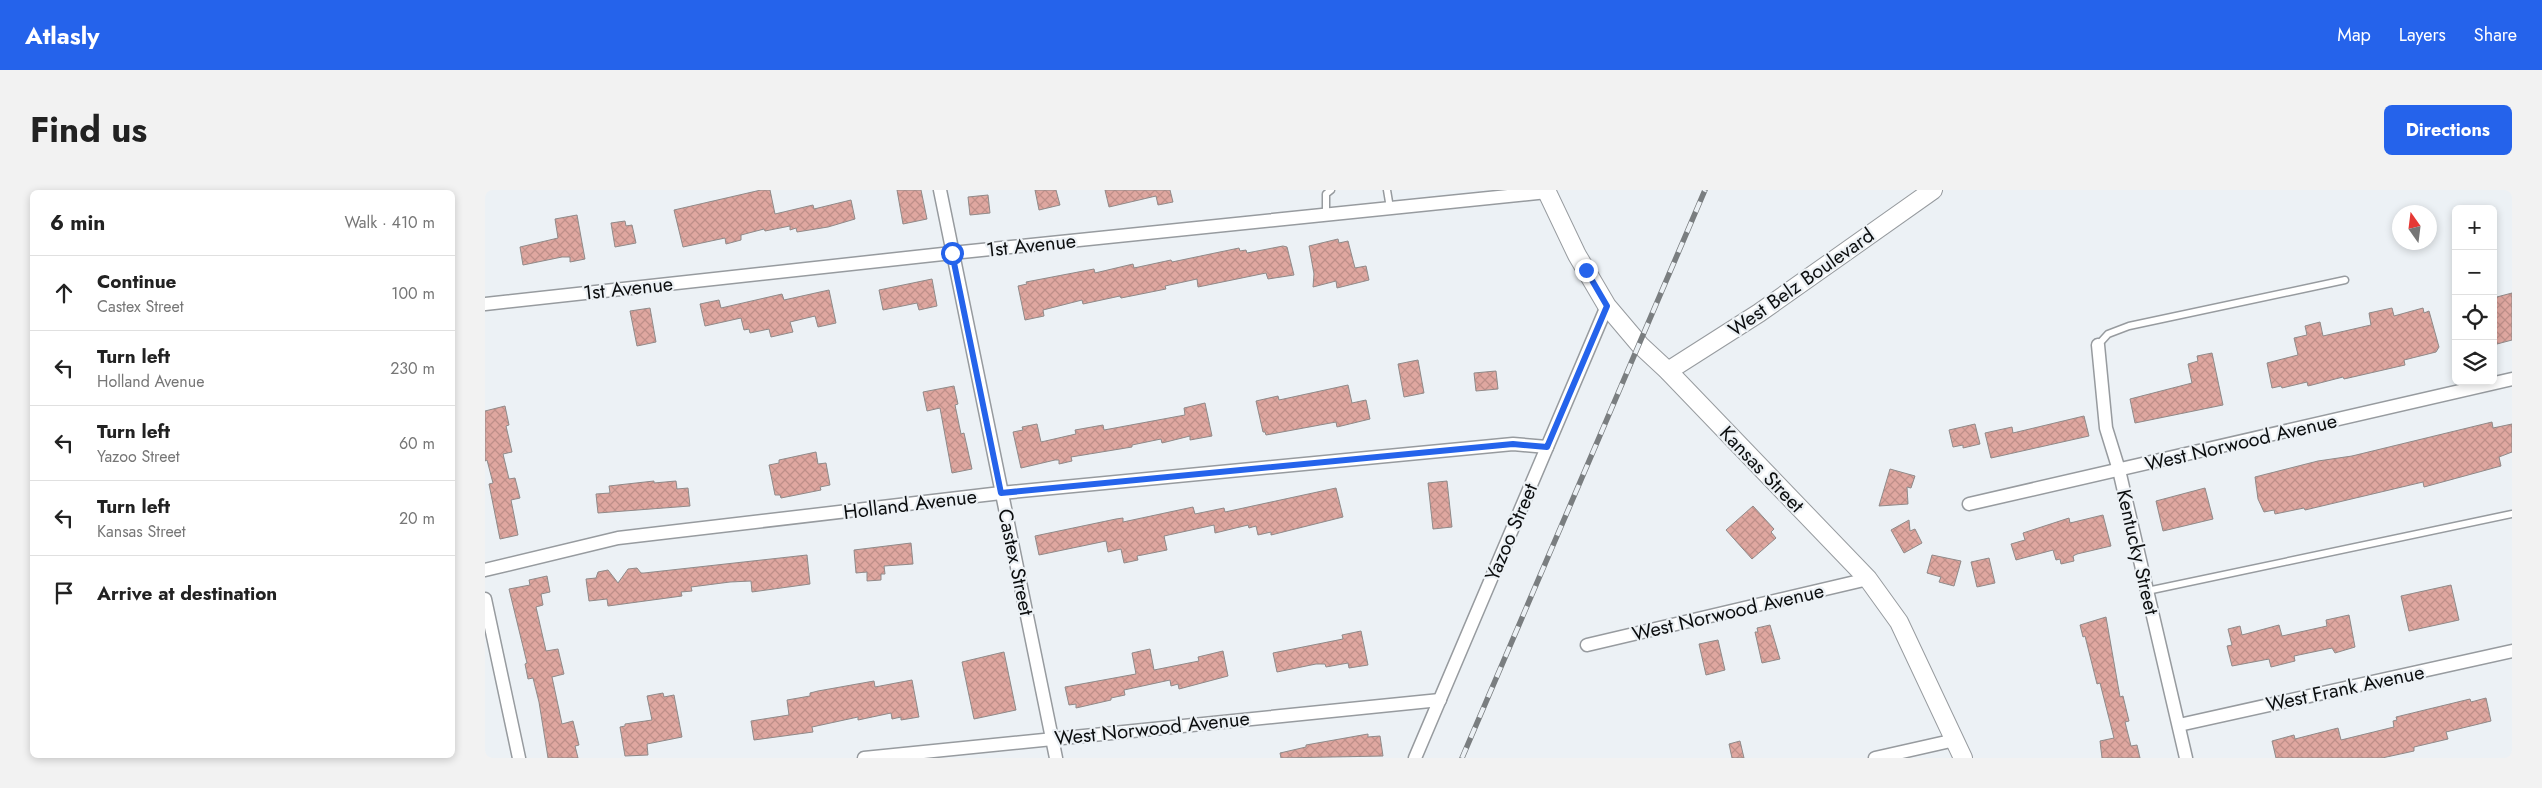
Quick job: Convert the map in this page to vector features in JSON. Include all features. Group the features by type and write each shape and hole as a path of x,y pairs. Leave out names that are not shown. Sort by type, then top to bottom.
{"street":[{"name":"Castex Street","path":"940,190 1056,758"},
{"name":"West Belz Boulevard","path":"1668,371 1759,313 1933,190"},
{"name":"1st Avenue","path":"485,304 1547,191"},
{"name":"Kansas Street","path":"1547,191 1577,255 1607,306 1640,345 1668,371 1869,579 1899,622 1963,758"},
{"name":"Yazoo Street","path":"1415,758 1607,306"},
{"name":"Kentucky Street","path":"2098,345 2106,428 2119,470 2186,758"},
{"name":"West Norwood Avenue","path":"1969,504 2512,379"},
{"name":"Holland Avenue","path":"485,570 618,538 1001,493 1513,444 1547,447"},
{"name":"West Norwood Avenue","path":"1587,645 1869,579"},
{"path":"485,599 519,758"},
{"name":"West Frank Avenue","path":"2179,725 2512,651"},
{"name":"West Norwood Avenue","path":"864,758 1440,700"},
{"path":"1875,758 1955,740"}],"lane":[{"path":"1327,215 1326,194 1331,190"},
{"path":"1387,190 1390,208"},
{"path":"2098,345 2108,334 2129,326 2345,280"},
{"path":"2147,592 2512,514"}],"building":[{"path":"761,190 770,190 775,214 813,205 814,209 851,200 855,219 828,227 797,232 796,228 790,230 790,226 765,231 764,229 741,235 741,240 726,244 725,238 683,247 674,210"},
{"path":"897,190 921,190 927,219 903,224"},
{"path":"1035,190 1056,190 1060,205 1039,210"},
{"path":"1105,190 1170,190 1173,202 1158,205 1156,196 1109,207"},
{"path":"988,195 990,213 970,215 968,197"},
{"path":"577,215 585,259 570,262 570,257 562,257 523,265 520,247 558,238 555,219"},
{"path":"625,221 626,226 632,225 636,243 615,247 611,223"},
{"path":"1338,239 1339,243 1348,241 1355,268 1366,266 1369,280 1337,288 1336,281 1313,287 1314,274 1309,246"},
{"path":"1283,246 1287,247 1294,275 1268,279 1266,273 1198,287 1197,279 1165,286 1166,289 1121,298 1120,296 1083,304 1082,300 1043,310 1044,316 1025,320 1018,286 1027,284 1026,282 1094,269 1095,273 1133,264 1134,268 1171,260 1172,262 1239,248 1240,251 1246,250 1247,253"},
{"path":"932,279 937,306 919,310 917,303 883,310 879,290"},
{"path":"829,290 836,323 818,327 815,316 790,322 793,332 771,337 769,329 750,333 749,329 744,330 741,318 705,326 700,304 719,300 721,308 782,294 784,300"},
{"path":"2512,293 2512,340 2497,344 2497,340 2497,297"},
{"path":"650,308 656,342 637,346 630,311"},
{"path":"2392,308 2394,316 2423,308 2424,313 2429,311 2439,347 2436,352 2404,360 2405,365 2344,379 2343,377 2308,386 2307,382 2282,388 2281,386 2272,388 2267,363 2298,355 2294,338 2307,335 2305,326 2320,322 2323,336 2371,325 2369,313"},
{"path":"2212,353 2223,405 2135,423 2130,399 2192,383 2188,364 2198,361 2197,356"},
{"path":"1418,360 1424,393 1404,397 1398,364"},
{"path":"1496,371 1498,389 1476,391 1474,373"},
{"path":"1348,385 1352,403 1366,400 1370,419 1337,427 1336,422 1266,435 1263,432 1256,401 1278,396 1279,400"},
{"path":"954,386 958,404 955,405 961,434 964,433 972,469 952,473 940,408 927,411 923,392"},
{"path":"1205,403 1212,436 1190,440 1190,436 1162,443 1161,439 1132,445 1132,447 1071,457 1072,461 1059,464 1059,460 1055,460 1021,468 1013,432 1023,430 1022,427 1037,424 1041,442 1076,434 1075,430 1103,425 1104,430 1185,415 1184,408"},
{"path":"505,406 509,425 506,426 512,452 503,454 509,479 515,478 520,498 511,500 518,535 500,539 489,484 493,483 487,460 485,461 485,411"},
{"path":"2084,416 2089,436 1991,458 1985,433 2012,427 2013,433"},
{"path":"2492,422 2493,428 2512,424 2512,452 2499,457 2501,466 2424,487 2423,482 2305,510 2304,508 2275,514 2274,510 2264,512 2258,499 2255,477"},
{"path":"1975,424 1980,444 1963,448 1963,445 1953,447 1949,430"},
{"path":"816,452 818,464 826,463 830,485 820,487 821,490 781,498 780,495 775,495 769,465 779,463 779,460"},
{"path":"1890,469 1915,476 1911,488 1907,487 1908,504 1879,506"},
{"path":"654,481 654,483 676,481 677,489 688,488 690,506 598,513 596,494 610,493 609,486"},
{"path":"1447,481 1452,527 1433,529 1428,483"},
{"path":"1336,488 1343,517 1271,535 1271,532 1258,535 1256,526 1249,528 1248,525 1215,533 1214,525 1164,536 1167,550 1137,556 1138,560 1124,563 1121,549 1108,552 1106,541 1039,555 1035,536 1116,519 1123,518 1123,522 1193,507 1195,514 1224,508 1225,512"},
{"path":"2205,488 2213,519 2163,531 2156,501"},
{"path":"1753,506 1774,529 1771,532 1776,538 1752,559 1726,530"},
{"path":"2103,515 2111,546 2077,554 2073,556 2074,561 2061,564 2060,559 2056,560 2053,550 2016,560 2011,544 2025,540 2023,533 2069,518 2070,523"},
{"path":"1909,520 1910,531 1915,529 1922,543 1904,553 1891,530"},
{"path":"911,543 913,564 884,566 885,574 881,574 881,580 867,581 867,572 856,573 854,550"},
{"path":"807,555 810,584 752,592 751,581 730,582 691,587 692,591 681,592 682,596 608,606 607,599 589,601 586,579 596,578 598,572 608,570 618,583 628,569 637,568 641,573 644,573"},
{"path":"1932,555 1961,561 1954,586 1939,582 1941,577 1927,573"},
{"path":"1989,558 1995,583 1977,587 1971,562"},
{"path":"547,576 550,592 541,594 543,605 536,607 546,651 558,649 564,674 552,677 562,724 573,721 579,745 575,746 578,758 548,758 539,702 533,678 528,679 525,664 527,663 509,589 530,585 529,580"},
{"path":"2451,585 2459,620 2409,631 2401,596"},
{"path":"2349,615 2355,647 2335,653 2332,648 2294,656 2295,661 2271,667 2269,659 2232,666 2227,646 2232,645 2228,629 2240,626 2242,635 2279,625 2282,636 2327,626 2326,620"},
{"path":"2106,617 2120,697 2123,696 2129,721 2125,722 2131,746 2137,745 2140,758 2102,758 2100,741 2114,738 2100,683 2097,684 2085,636 2083,637 2080,625"},
{"path":"1770,625 1780,659 1762,663 1755,632 1758,632 1757,628"},
{"path":"1361,631 1368,665 1349,668 1348,663 1326,667 1325,664 1316,664 1277,672 1273,653 1343,639 1342,635"},
{"path":"1718,640 1725,670 1706,675 1699,644"},
{"path":"1150,649 1154,670 1199,661 1198,657 1223,651 1228,676 1179,689 1178,684 1171,686 1170,680 1124,690 1125,695 1111,698 1111,700 1076,708 1076,704 1069,705 1065,687 1136,674 1132,653"},
{"path":"1004,652 1016,710 974,719 962,662"},
{"path":"912,680 919,717 901,720 901,717 892,719 891,713 858,720 858,717 812,727 813,732 754,740 751,721 789,715 787,700 810,696 810,693 818,691 874,681 875,687"},
{"path":"663,693 664,697 674,695 682,737 647,744 648,755 625,756 620,727 625,726 625,724 652,720 647,696"},
{"path":"2486,698 2491,721 2446,732 2448,739 2414,747 2414,751 2382,758 2276,758 2272,741 2294,735 2295,739 2338,728 2341,740 2394,727 2393,721 2397,720 2396,717 2470,699 2471,702"},
{"path":"1368,734 1368,737 1380,736 1383,756 1281,758 1280,753 1306,747 1306,745"},
{"path":"1740,741 1744,758 1732,758 1729,744"}],"railway":[{"path":"1462,758 1705,190"}],"route":[{"path":"952,253 1001,493 1513,444 1547,447 1607,306 1586,270"}]}
